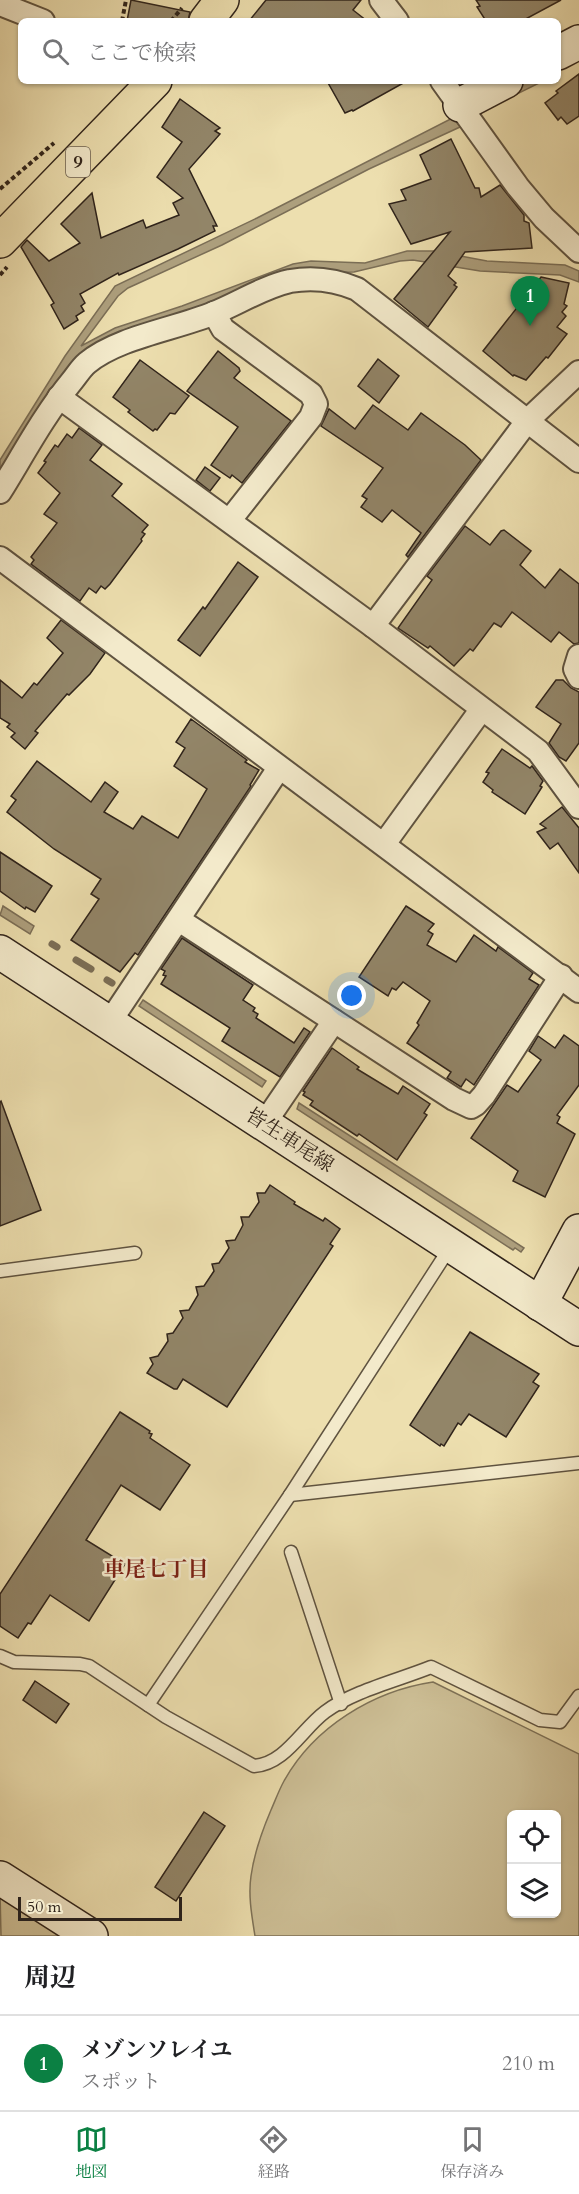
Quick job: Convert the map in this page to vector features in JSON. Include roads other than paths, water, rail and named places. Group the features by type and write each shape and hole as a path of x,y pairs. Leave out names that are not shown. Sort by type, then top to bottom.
{"highway":[{"path":"208,18 222,0"},
{"name":"9","path":"0,241 152,84"}],"main road":[{"path":"561,51 579,42"},
{"path":"460,104 500,84"},
{"name":"皆生車尾線","path":"0,952 579,1329"},
{"path":"540,1304 579,1231"},
{"path":"0,1878 91,1936"}],"street":[{"path":"381,0 395,18"},
{"path":"0,4 35,18"},
{"path":"460,104 525,195 544,218 579,251"},
{"path":"0,492 59,397 87,363 113,347 214,313 237,301 290,281 329,280 343,283 357,290 579,461"},
{"path":"214,313 223,329 311,394 316,404 311,417 230,520"},
{"path":"373,626 528,420 579,372"},
{"path":"59,397 230,520 538,751 579,807"},
{"path":"0,558 579,991"},
{"path":"579,656 575,669 579,677"},
{"path":"384,844 481,710"},
{"path":"109,1023 180,920 279,768"},
{"path":"180,920 454,1099 471,1107 483,1095 561,976"},
{"path":"264,1124 334,1021"}],"lane":[{"path":"148,1704 290,1495 452,1245"},
{"path":"0,1271 135,1253"},
{"path":"290,1495 579,1463"},
{"path":"291,1552 341,1704"},
{"path":"0,1656 14,1662 89,1666 166,1718 254,1766 266,1766 277,1759 326,1711 362,1693 431,1667 540,1720 560,1722 579,1696"}],"waterway":[{"path":"52,944 57,947"},
{"path":"76,960 91,969"},
{"path":"107,980 112,983"}],"place":[{"name":"メゾンソレイユ","path":"530,326"}],"district":[{"name":"車尾七丁目","path":"156,1569"}]}
